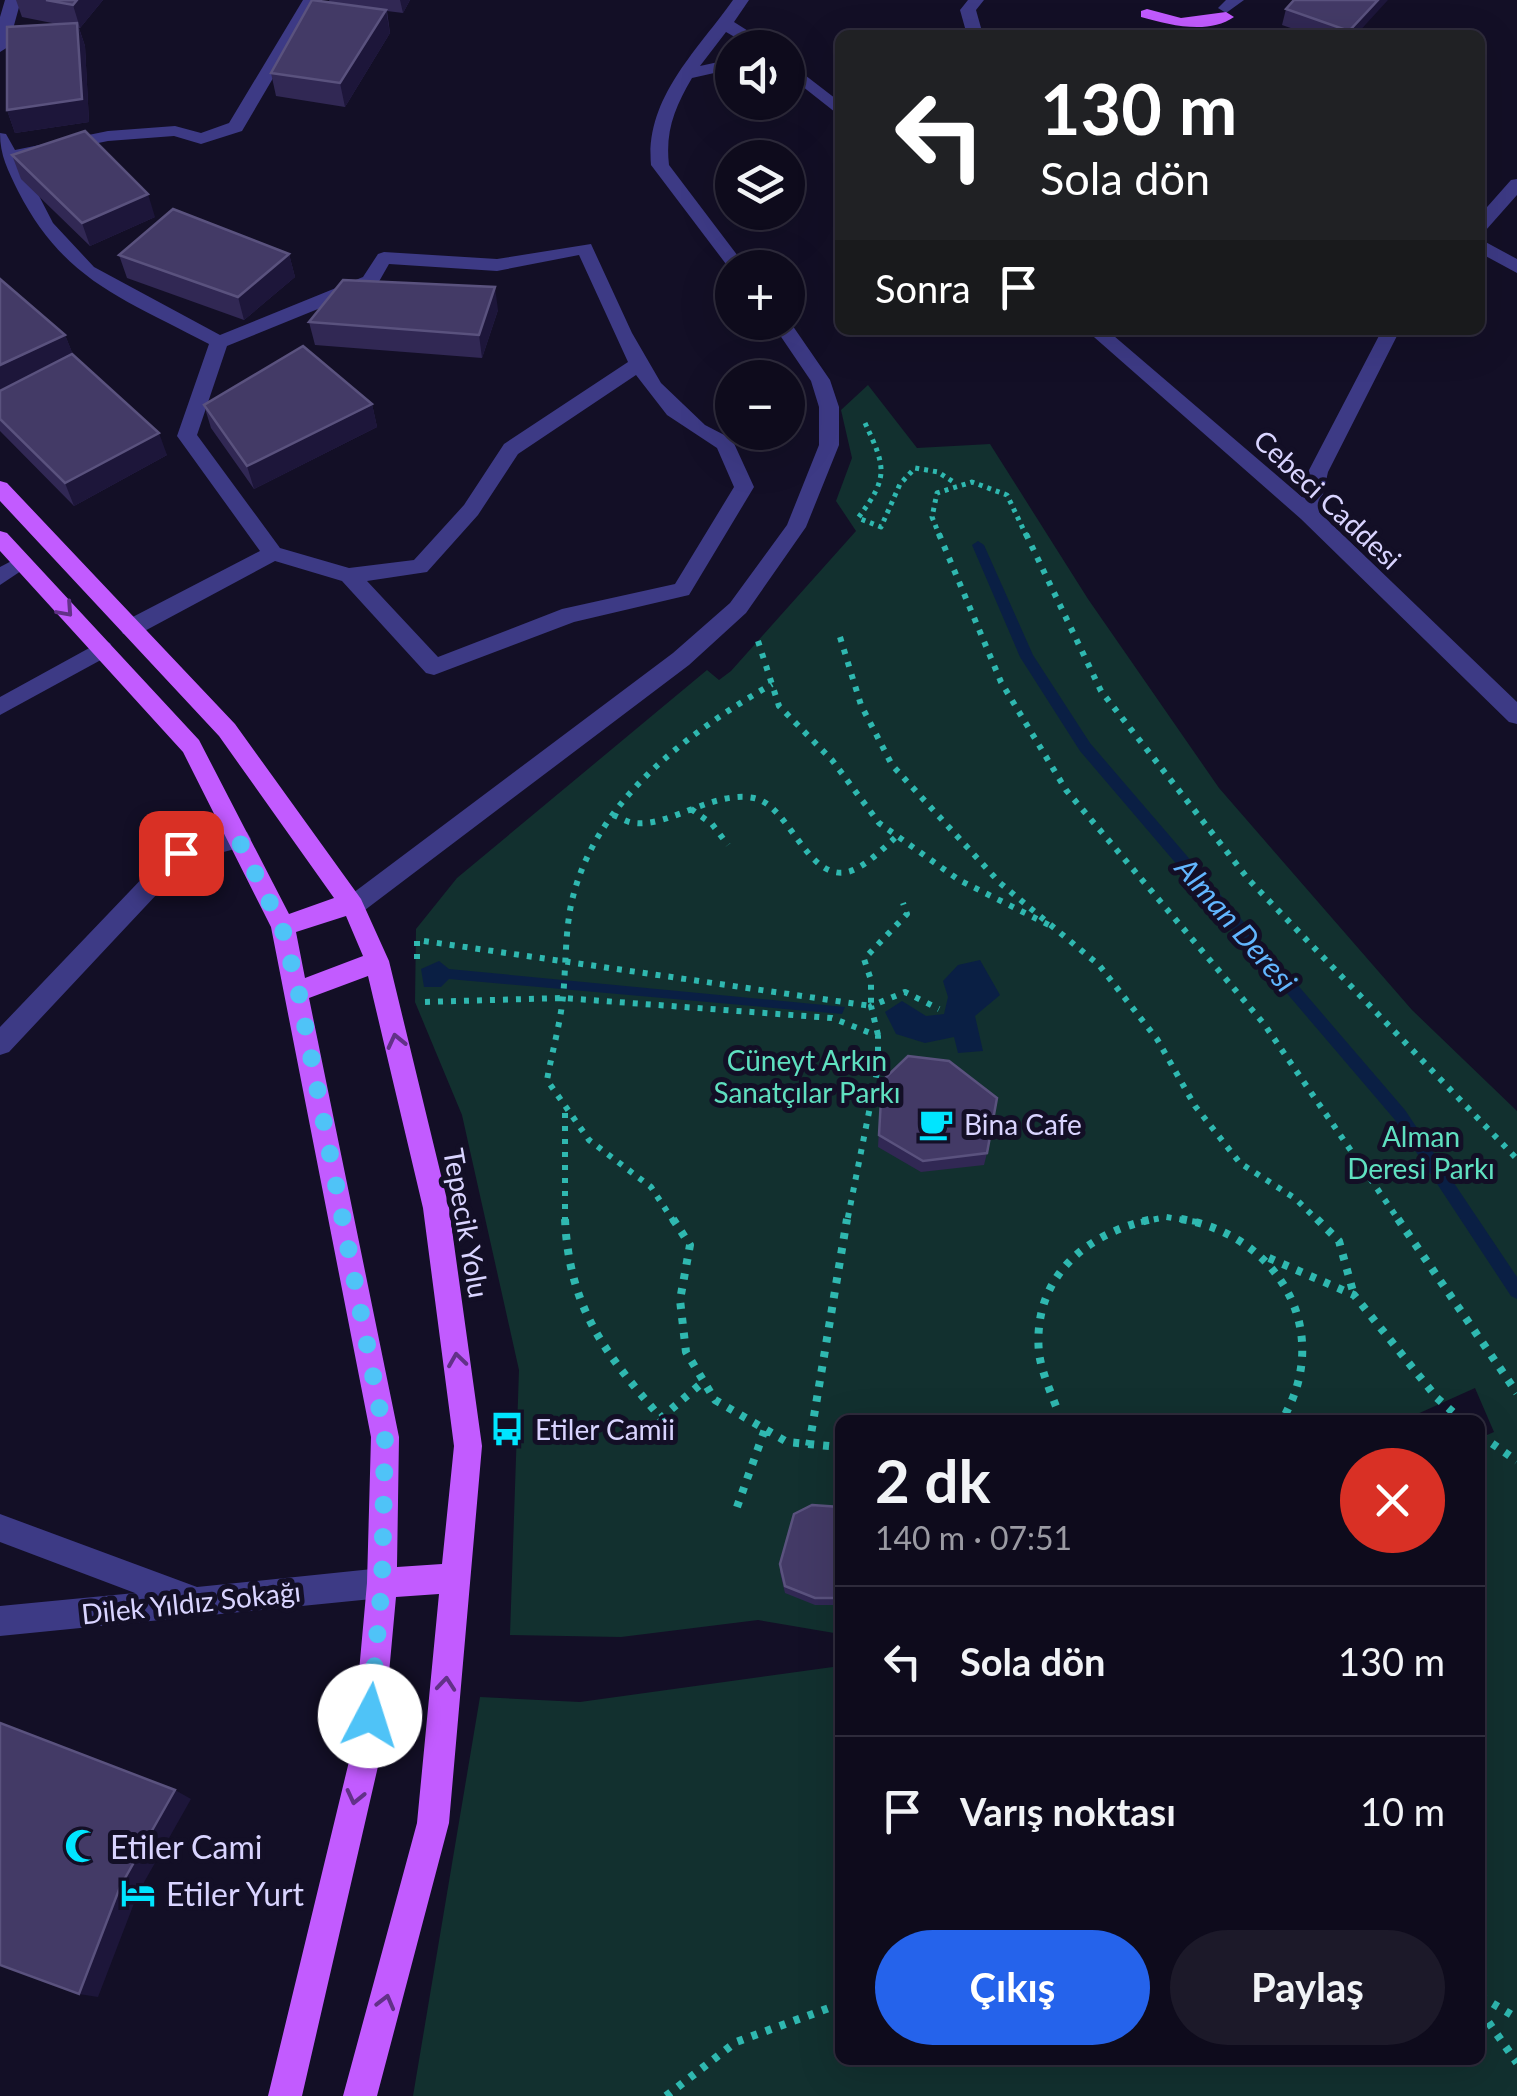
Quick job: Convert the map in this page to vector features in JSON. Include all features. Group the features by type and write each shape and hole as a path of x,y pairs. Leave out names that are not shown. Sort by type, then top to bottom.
{"main road":[{"path":"1140,6 1181,23 1227,12"},
{"path":"1140,6 1162,30"},
{"name":"Tepecik Yolu","path":"0,488 228,730 353,906 377,961 436,1208 468,1446 433,1824 360,2096"},
{"path":"0,538 12,570 102,649 191,746 282,927 298,989 385,1437 382,1583 366,1749 285,2096"},
{"path":"282,927 330,908 353,906"},
{"path":"298,989 318,986 377,961"},
{"path":"382,1583 456,1578"}],"street":[{"path":"0,48 14,0"},
{"path":"219,342 87,271 46,226 5,147 175,132 201,139 236,126 312,0"},
{"path":"724,250 660,164 657,154 659,126 688,74 741,0"},
{"path":"974,30 968,10 976,0"},
{"path":"725,24 736,30"},
{"path":"688,74 715,68"},
{"path":"805,80 835,103"},
{"path":"1485,220 1517,184"},
{"path":"131,628 272,553 300,557 349,576 434,667 570,615 682,590 744,486 725,444 696,432 637,365 585,248 497,265 384,258 370,281 219,342 187,436 272,553"},
{"path":"1485,248 1517,267"},
{"name":"Cebeci Caddesi","path":"1101,335 1308,514 1514,709"},
{"path":"1308,514 1318,472 1388,335"},
{"path":"353,906 692,651 738,608 796,526 829,445 829,407 820,380 792,340"},
{"path":"349,576 420,567 470,510 511,449 637,365"},
{"path":"0,707 102,649"},
{"path":"0,1044 181,853 238,839"},
{"path":"0,1528 195,1601"},
{"name":"Dilek Yıldız Sokağı","path":"0,1621 382,1583"}],"path":[{"path":"862,509 858,518 881,527 906,473 917,465 932,465 955,484"},
{"path":"1517,1159 1249,880 1101,691 1007,495 977,482 955,484 937,493 932,517 1000,682 1066,790 1264,1024 1517,1393"},
{"path":"840,637 861,705 892,765 1000,883 1100,965 1157,1039 1195,1106 1240,1164 1296,1199 1339,1241 1354,1296 1437,1398 1456,1415"},
{"path":"758,640 779,706 832,760 878,824 959,880 1059,930"},
{"path":"772,684 648,770 613,815 575,887 565,932 564,998 547,1080 589,1140 651,1188 690,1245 680,1300 686,1352 715,1400 788,1442 835,1447"},
{"path":"613,815 636,824 737,795 761,799 783,818 810,857 828,870 858,868 897,836"},
{"path":"691,809 712,824 728,845"},
{"path":"808,1446 831,1300 878,1067 872,980 864,958 908,914 903,903"},
{"path":"416,971 418,940 871,1006 905,992 939,1009"},
{"path":"415,1002 564,998 832,1018 878,1036"},
{"path":"565,1106 564,1192 575,1291 610,1357 661,1418 704,1382"},
{"path":"1058,1415 1039,1360 1048,1284 1066,1258 1094,1236 1157,1215 1196,1218 1265,1256 1354,1296"},
{"path":"1265,1256 1288,1290 1302,1324 1306,1357 1302,1390 1285,1415"},
{"path":"737,1507 764,1429"},
{"path":"1485,1440 1517,1462"},
{"path":"1485,1999 1517,2018"},
{"path":"666,2096 736,2042 835,2006"},
{"path":"1485,2017 1517,2063"}],"green space":[{"name":"Cüneyt Arkın Sanatçılar Parkı","path":"868,385 917,448 990,444 1088,599 1219,788 1412,1010 1517,1111 1517,2096 413,2096 480,1697 580,1702 835,1667 835,2065 1485,2065 1485,1436 1494,1432 1475,1388 1415,1415 835,1415 835,1633 758,1620 621,1637 510,1635 519,1370 462,1115 415,1002 416,929 457,878 707,670 719,680 731,671 856,531 836,501 852,458 841,410"}],"water":[{"path":"980,960 1000,995 975,1016 983,1051 958,1053 954,1037 925,1043 896,1034 885,1012 902,1001 926,1016 944,1014 948,997 943,981 958,965"},
{"path":"439,961 449,969 845,1007 842,1014 449,979 441,987 424,987 421,969"}],"building":[{"path":"46,0 77,0 73,5"},
{"path":"312,0 386,10 340,83 271,73"},
{"path":"1294,0 1378,0 1350,30 1286,9"},
{"path":"77,23 82,99 7,110 7,27"},
{"path":"85,131 148,194 82,223 12,155"},
{"path":"173,209 289,254 238,297 119,255"},
{"path":"0,279 65,335 0,365"},
{"path":"343,280 495,287 479,335 309,322"},
{"path":"303,346 372,404 247,466 204,405"},
{"path":"72,354 159,433 65,483 0,419 0,391"},
{"name":"Bina Cafe","path":"908,1056 949,1061 997,1098 987,1153 923,1161 879,1135 882,1081"},
{"path":"812,1505 835,1507 835,1598 815,1598 785,1586 780,1564 794,1514"},
{"name":"Etiler Cami","path":"0,1723 175,1790 120,1887 79,1994 0,1965"}],"waterway":[{"name":"Alman Deresi","path":"978,545 1027,657 1085,747 1400,1115 1517,1291"}],"place":[{"name":"Bina Cafe","path":"936,1124"},
{"name":"Etiler Camii","path":"507,1429"},
{"name":"Etiler Cami","path":"82,1846"},
{"name":"Etiler Yurt","path":"138,1893"}],"route":[{"path":"181,853 238,839 282,927 298,989 385,1437 382,1583 370,1716"}],"park label":[{"name":"Alman Deresi Parkı","path":"1421,1152"}]}
